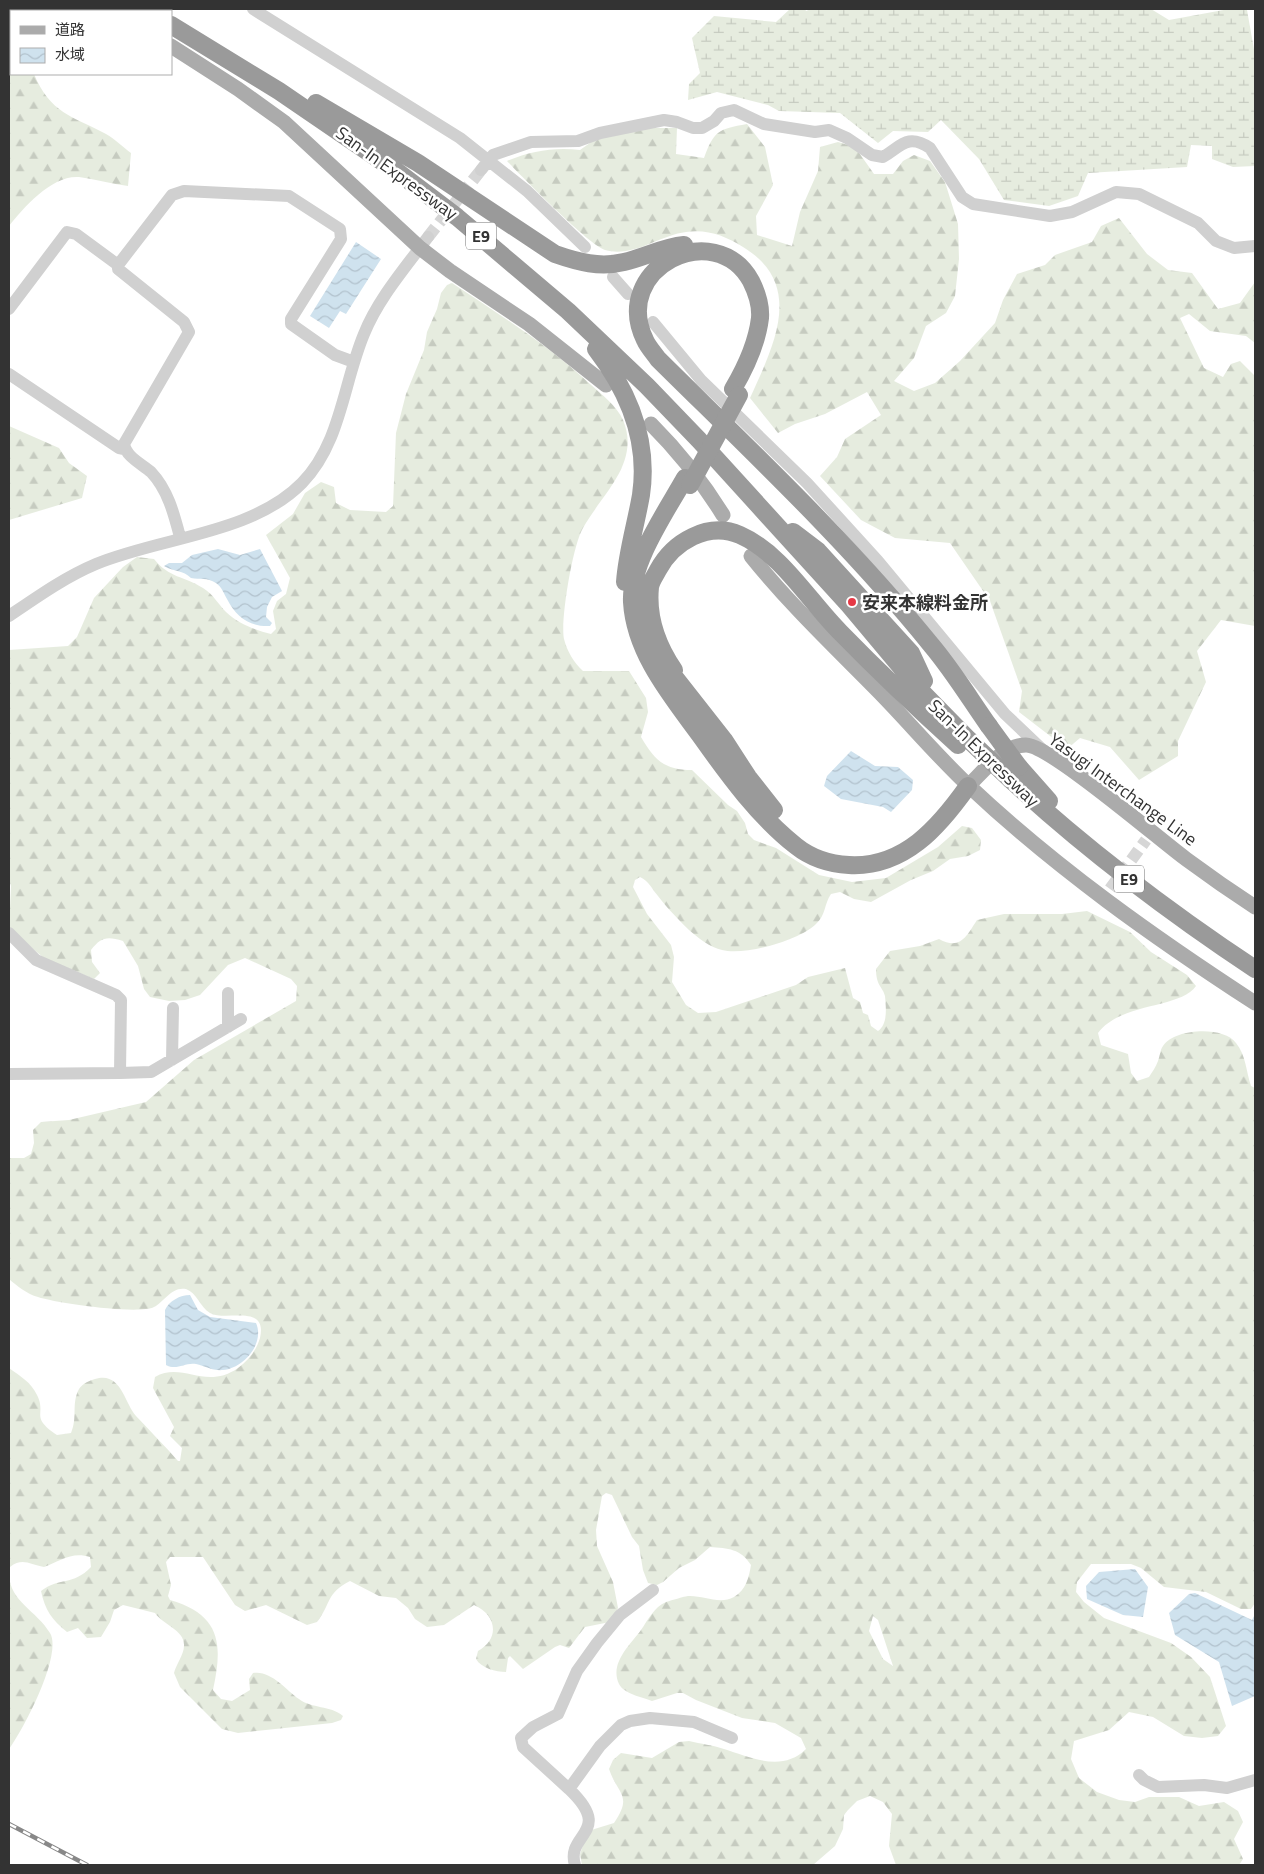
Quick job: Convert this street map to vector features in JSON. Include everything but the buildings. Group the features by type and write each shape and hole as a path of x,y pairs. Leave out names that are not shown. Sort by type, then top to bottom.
{"highway":[{"name":"San-In Expressway","path":"172,25 279,90 399,173 457,217 568,311 647,386 774,521 818,550 911,653 921,685 968,742"},
{"path":"172,25 347,120 418,163 555,254 580,263 599,265 623,262 679,245 700,243 722,247 738,256 750,266 762,284 766,302 767,321 756,362 736,392 687,482 644,553 635,577 632,601 637,631 647,656 692,711"},
{"path":"736,392 756,341 760,316 757,294 746,273 730,260 707,252 683,253 660,264 648,279 640,299 639,319 645,340 658,359 814,513 933,646 989,726 1012,777"},
{"path":"568,311 577,329 596,348 616,377 632,411 639,433 643,462 642,486 625,576 623,601 627,632 639,660 692,711"},
{"path":"968,786 928,835 906,852 885,861 863,866 838,864 813,857 797,847 738,785 692,711 659,641 652,623 650,584 664,558 679,544 698,533 720,531 738,534 758,544 779,563 840,632 968,742 1012,777 1103,857"},
{"name":"E9","path":"1103,857 1190,920 1255,963"},
{"name":"E9","path":"1103,857 1189,925 1255,969"}],"main road":[{"path":"172,47 238,89 284,122 424,242 450,271 529,324 606,385"},
{"path":"651,424 679,452 704,485 723,515"},
{"path":"751,556 778,589 968,786 1003,817 1107,894 1145,928 1255,1003"},
{"name":"Yasugi Interchange Line","path":"968,786 1002,754 1014,747 1031,746 1044,751 1149,836 1255,907"}],"street":[{"path":"253,9 460,138 484,165 527,191 585,248"},
{"path":"484,165 493,155 531,142 578,141 600,132 664,120 677,122 693,128 702,128 714,121 721,113 734,110 764,124 815,132 829,130 847,138 872,155 883,157 901,143 911,141 923,144 930,148 937,163 962,197 973,204 1050,216 1072,212 1093,204 1105,195 1116,192 1139,194 1198,223 1216,241 1234,248 1255,246"},
{"path":"118,265 177,192 289,196 340,229 342,233 341,239 291,319 291,324 335,355 354,362"},
{"path":"9,309 67,232 76,234 118,265 118,269 184,322 189,332 124,444 124,448"},
{"path":"9,616 60,583 96,564 258,514 288,496 302,483 322,455 334,431 354,362 375,311 424,242"},
{"path":"613,277 628,294"},
{"path":"653,322 701,380 820,497 878,560 1005,714 1044,751"},
{"path":"9,374 119,448 124,448 152,474 162,486 171,503 180,537"},
{"path":"9,933 36,960 116,995 121,1000 120,1073"},
{"path":"228,993 228,1028"},
{"path":"172,1060 173,1008"},
{"path":"9,1074 151,1072 241,1019"},
{"path":"575,1865 573,1856 589,1823 590,1816 587,1808 523,1747 521,1738 534,1727 560,1712 577,1671 597,1643 620,1615 653,1590"},
{"path":"569,1789 600,1746 621,1725 630,1721 650,1718 694,1722 732,1738"},
{"path":"1139,1774 1144,1780 1158,1787 1204,1785 1227,1788 1255,1780"}],"green space":[{"path":"790,9 805,9 806,11 811,9 1151,9 1169,20 1229,9 1247,10 1255,55 1255,166 1233,167 1212,159 1212,146 1191,145 1187,167 1088,173 1078,196 1049,206 1004,200 979,159 941,120 928,132 893,131 878,143 840,113 779,111 768,105 717,92 688,100 689,84 700,73 692,38 714,16 776,22"},
{"path":"9,16 10,75 34,75 47,97 63,112 109,136 131,153 128,186 79,177 59,181 22,210 9,226"},
{"path":"747,124 765,147 773,185 756,216 757,235 792,246 800,212 818,171 820,147 838,142 855,147 874,174 893,174 903,161 914,155 930,161 945,182 958,224 959,259 955,296 946,313 926,326 914,358 894,381 914,391 935,383 960,361 995,323 1003,300 1017,274 1045,265 1055,255 1092,242 1101,226 1119,218 1147,254 1168,270 1192,273 1218,309 1240,303 1255,282 1255,343 1246,336 1210,331 1189,314 1180,318 1204,368 1223,377 1231,364 1240,361 1255,376 1255,626 1221,620 1197,651 1206,682 1178,741 1178,756 1139,780 1110,747 1080,738 1067,749 1019,712 1022,691 990,601 950,543 895,538 861,520 820,476 837,457 845,439 881,415 867,392 825,414 795,424 778,433 750,398 775,338 779,318 779,298 774,279 762,262 743,247 730,240 716,234 694,231 676,234 636,249 615,252 605,250 571,224 507,161 543,151 561,149 580,150 597,138 649,128 677,128 676,154 704,158 711,142 718,133 729,128"},
{"path":"452,283 557,356 608,400 623,420 627,436 627,450 623,464 617,477 591,515 579,537 572,565 563,630 567,648 583,671 629,671 646,698 648,712 641,737 656,758 668,766 692,770 728,805 737,811 745,823 748,834 754,840 776,848 819,875 852,882 886,878 938,847 962,826 972,828 981,840 980,850 968,856 950,859 933,871 911,880 871,902 854,899 840,892 831,894 822,917 808,930 785,941 744,951 722,950 700,939 677,918 648,883 640,877 635,880 633,887 647,914 671,945 674,957 672,982 686,1005 698,1013 716,1012 796,985 808,977 845,968 853,998 860,1002 863,1013 868,1015 871,1026 878,1031 885,1020 886,1006 884,993 877,979 876,969 890,951 920,946 939,939 953,943 958,942 966,936 977,920 1004,914 1062,914 1087,911 1130,932 1151,952 1187,975 1196,986 1177,999 1121,1016 1108,1023 1098,1033 1101,1045 1128,1054 1131,1073 1137,1081 1149,1077 1157,1063 1162,1048 1169,1040 1188,1033 1200,1031 1221,1034 1236,1043 1242,1053 1251,1086 1255,1088 1255,1603 1251,1609 1241,1609 1206,1592 1164,1587 1141,1568 1131,1564 1091,1564 1077,1582 1076,1592 1084,1602 1104,1618 1171,1643 1191,1657 1210,1677 1226,1726 1218,1736 1202,1738 1184,1736 1153,1717 1129,1712 1109,1730 1074,1741 1071,1759 1079,1778 1097,1792 1119,1800 1135,1802 1149,1797 1179,1797 1199,1806 1224,1802 1238,1811 1243,1822 1234,1839 1243,1859 1239,1865 896,1865 889,1846 892,1814 883,1802 870,1796 857,1801 848,1810 844,1815 843,1829 835,1846 813,1865 582,1865 580,1854 588,1831 614,1823 620,1814 623,1800 622,1795 609,1769 613,1760 621,1753 652,1758 679,1742 689,1741 755,1759 776,1762 797,1756 806,1749 801,1738 775,1723 742,1718 683,1693 652,1701 629,1693 621,1687 617,1676 617,1669 622,1654 658,1607 666,1602 688,1596 717,1600 734,1597 744,1587 751,1565 734,1550 710,1547 695,1560 679,1568 663,1582 657,1585 648,1583 643,1570 639,1546 632,1537 612,1495 606,1493 602,1496 596,1530 597,1546 613,1582 618,1608 610,1622 585,1627 569,1648 560,1645 555,1647 523,1669 510,1656 506,1672 489,1669 481,1665 476,1659 478,1651 490,1640 493,1627 482,1609 474,1605 444,1625 427,1627 415,1619 408,1608 396,1598 379,1596 350,1581 342,1585 333,1594 317,1622 307,1625 266,1605 245,1611 235,1605 203,1557 170,1557 166,1562 171,1585 168,1596 170,1600 187,1606 200,1614 209,1623 214,1633 218,1659 213,1690 221,1699 232,1701 250,1690 249,1679 253,1673 260,1673 272,1678 304,1702 332,1710 343,1716 341,1720 332,1723 238,1733 222,1729 180,1687 174,1673 183,1652 183,1640 177,1632 155,1613 123,1605 114,1610 110,1622 101,1637 87,1638 78,1628 67,1632 53,1619 47,1609 41,1591 84,1573 91,1567 90,1557 84,1555 72,1556 44,1567 27,1562 19,1562 10,1567 9,1578 9,1368 35,1390 40,1402 40,1415 43,1424 57,1435 71,1433 74,1421 75,1400 79,1389 86,1382 95,1379 111,1379 121,1389 136,1416 180,1461 182,1448 170,1436 174,1427 153,1388 155,1377 175,1372 205,1377 226,1374 242,1365 251,1355 260,1338 261,1327 258,1321 252,1317 225,1316 210,1313 186,1289 172,1292 154,1307 132,1310 61,1302 38,1297 22,1290 9,1279 9,1158 24,1158 31,1154 34,1143 33,1130 41,1122 69,1120 146,1102 194,1060 296,1001 297,986 291,979 245,958 228,965 200,995 185,1000 169,1001 150,997 144,989 138,966 123,941 108,938 98,942 91,950 92,962 100,973 94,979 44,958 9,929 11,886 9,880 9,650 68,646 77,637 94,598 123,567 137,557 154,559 165,570 207,591 236,620 271,634 276,629 273,611 277,601 286,594 290,578 266,535 293,514 305,493 321,482 334,487 336,503 350,510 386,512 393,506 396,433 406,394 424,350 427,332 437,309 441,293 447,285","holes":["873,1616 878,1620 893,1666 883,1659 869,1631"]},
{"path":"9,426 59,448 69,463 87,476 82,498 9,520"},
{"path":"9,1578 16,1596 44,1625 50,1633 53,1643 51,1657 40,1692 9,1749"}],"water":[{"path":"356,242 381,259 346,314 340,311 329,328 310,316"},
{"path":"218,549 240,555 260,549 282,591 272,597 267,607 266,617 272,623 270,626 256,625 244,620 213,581 191,578 164,566 169,563 182,563 192,555"},
{"path":"851,751 875,766 898,767 913,780 912,790 891,812 883,807 841,799 824,786 827,776"},
{"path":"190,1295 198,1310 210,1317 256,1323 258,1339 245,1360 238,1365 223,1370 196,1364 177,1367 166,1365 165,1310 175,1299"},
{"path":"1135,1569 1148,1587 1143,1617 1123,1615 1087,1599 1086,1586 1099,1572"},
{"path":"1195,1593 1252,1620 1255,1614 1255,1696 1232,1706 1219,1662 1175,1635 1169,1613 1189,1594"}],"tunnel":[{"path":"428,237 481,170"},
{"path":"1110,889 1146,840"}],"railway":[{"path":"9,1824 87,1865"}],"place":[{"name":"安来本線料金所","path":"852,602"}]}
